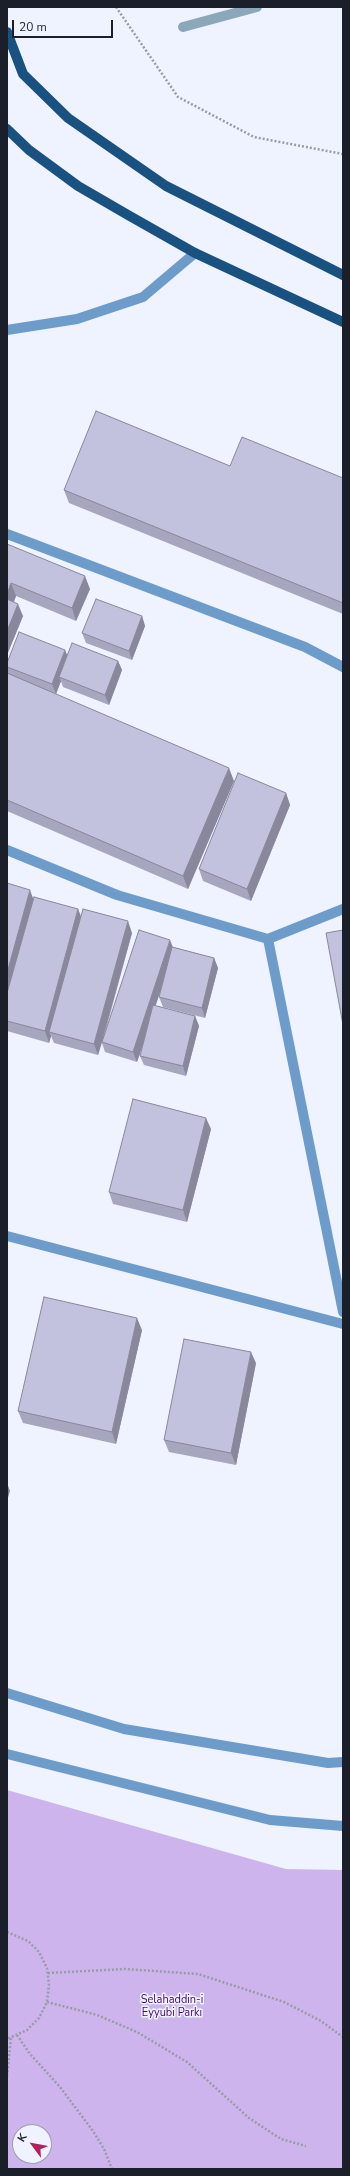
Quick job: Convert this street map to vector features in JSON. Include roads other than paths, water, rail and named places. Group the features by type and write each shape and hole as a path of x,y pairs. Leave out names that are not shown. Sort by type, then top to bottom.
{"main road":[{"path":"7,32 23,74 68,118 166,186 343,275"},
{"path":"7,129 29,150 78,186 195,253 343,322"}],"street":[{"path":"7,330 77,319 143,297 195,253"},
{"path":"7,534 305,647 343,667"},
{"path":"7,850 117,895 268,939 343,909"},
{"path":"268,939 343,1312"},
{"path":"7,1236 343,1324"},
{"path":"7,1693 124,1729 328,1763 343,1762"},
{"path":"7,1754 270,1820 343,1826"}],"waterway":[{"path":"183,27 257,7"}],"park label":[{"name":"Selahaddin-i Eyyubi Parkı","path":"172,2006"}]}
